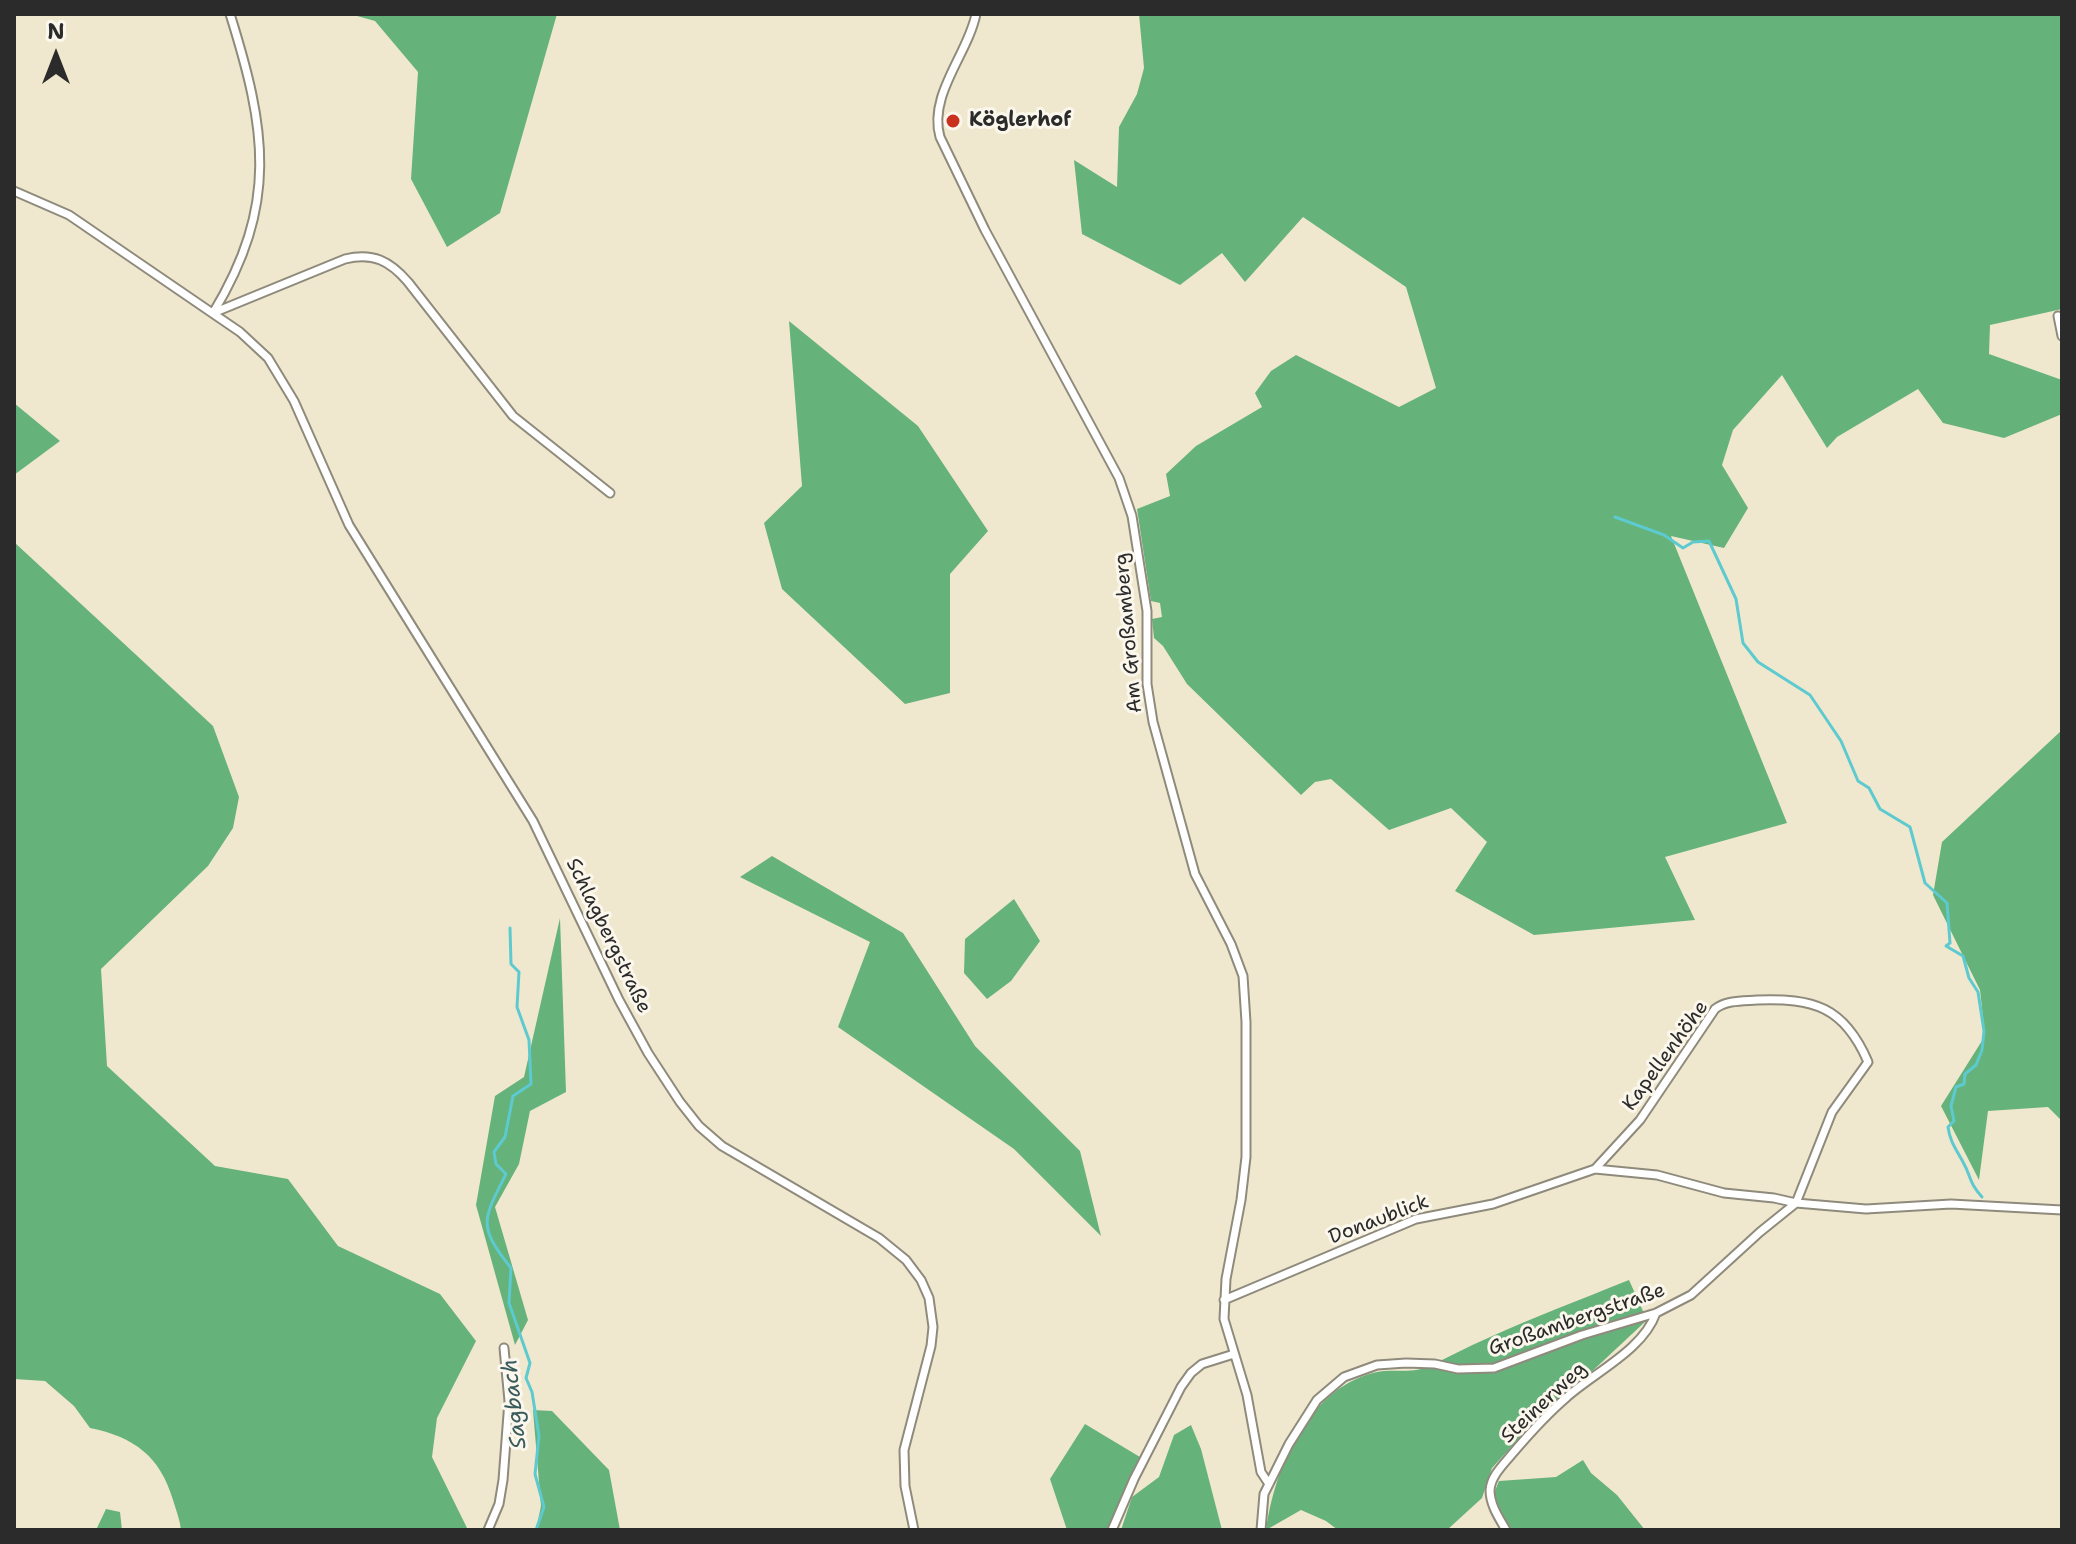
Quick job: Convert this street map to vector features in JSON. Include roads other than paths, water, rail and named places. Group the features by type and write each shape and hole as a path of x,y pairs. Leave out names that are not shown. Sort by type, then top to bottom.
{"street":[{"path":"213,313 233,278 243,252 261,175 254,96 230,14"},
{"name":"Am Großamberg","path":"976,14 945,90 938,111 937,128 950,160 1127,496 1147,611 1147,684 1153,722 1195,874 1231,944 1243,976 1247,1034 1246,1157 1224,1300 1224,1319 1247,1395 1261,1472 1269,1484"},
{"name":"Schlagbergstraße","path":"14,191 69,215 259,348 282,377 349,525 533,821 619,1000 643,1045 680,1102 699,1126 722,1146 879,1238 906,1260 921,1280 929,1298 933,1327 931,1346 904,1450 905,1486 914,1530"},
{"path":"213,313 345,259 380,258 392,265 408,282 513,416 610,493"},
{"path":"2058,316 2062,336"},
{"name":"Kapellenhöhe","path":"1595,1169 1640,1120 1690,1043 1719,1006 1750,1001 1806,1001 1827,1010 1846,1027 1868,1062 1832,1112 1796,1203"},
{"path":"1595,1169 1657,1175 1724,1193 1796,1203 1866,1209 1951,1204 2062,1210"},
{"name":"Donaublick","path":"1224,1300 1416,1219 1493,1204 1595,1169"},
{"name":"Großambergstraße","path":"1261,1530 1261,1510 1269,1484 1289,1444 1317,1400 1344,1377 1361,1369 1406,1363 1458,1369 1494,1368 1582,1335 1656,1313 1691,1295 1796,1203"},
{"name":"Steinerweg","path":"1506,1530 1491,1500 1490,1486 1496,1473 1568,1396 1638,1340 1656,1313"},
{"path":"488,1530 499,1504 503,1480 509,1401 504,1348"},
{"path":"1112,1530 1181,1387 1202,1364 1234,1354"}],"waterway":[{"path":"1615,517 1664,535 1683,548 1693,542 1709,541 1736,599 1743,643 1758,662 1810,695 1841,741 1858,781 1869,788 1880,809 1910,827 1925,883 1947,903 1950,943 1946,946 1963,956 1969,978 1978,992 1984,1031 1982,1050 1976,1065 1965,1074 1964,1084 1956,1087 1951,1106 1954,1121 1948,1127 1972,1183 1982,1197"},
{"name":"Sagbach","path":"510,928 511,964 519,972 517,1007 529,1040 531,1084 513,1096 505,1137 494,1152 496,1164 506,1174 492,1202 487,1222 493,1242 511,1268 509,1303 530,1363 526,1378 532,1392 539,1436 535,1474 544,1507 536,1530"}],"place":[{"name":"Köglerhof","path":"953,121"}]}
